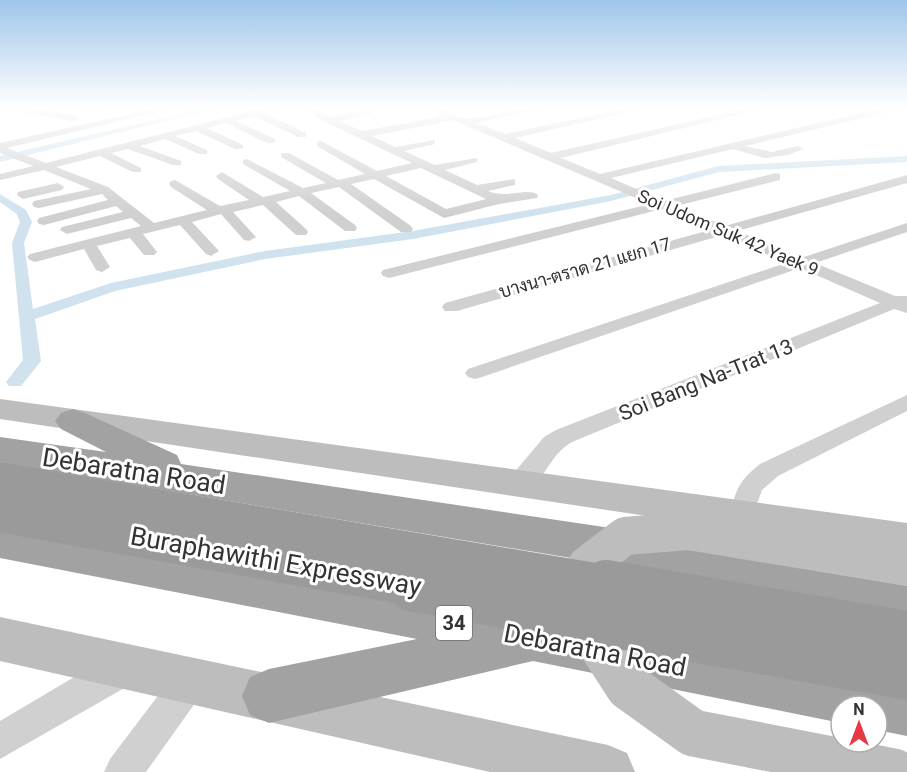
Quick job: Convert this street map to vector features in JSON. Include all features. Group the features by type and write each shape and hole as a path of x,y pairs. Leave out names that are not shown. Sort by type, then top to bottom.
{"highway":[{"path":"73,421 194,480"},
{"name":"Debaratna Road","path":"0,450 907,593"},
{"name":"Buraphawithi Expressway","path":"0,483 907,637"},
{"name":"Buraphawithi Expressway","path":"0,512 907,674"},
{"name":"Debaratna Road","path":"0,540 536,638 907,709"},
{"path":"269,696 536,638"}],"main road":[{"name":"Debaratna Road","path":"0,409 907,539"},
{"path":"894,772 693,733 629,687 587,622 587,565 626,536 689,531 907,567"},
{"path":"0,639 269,696 591,770"}],"street":[{"path":"0,148 25,142"},
{"path":"2,171 46,168 145,142"},
{"path":"180,142 203,152"},
{"path":"228,142 239,147"},
{"path":"376,142 426,162 498,200"},
{"path":"394,150 431,142"},
{"name":"Soi Udom Suk 42 Yaek 9","path":"512,142 800,264 903,303"},
{"path":"550,158 616,142"},
{"path":"597,178 746,142"},
{"path":"321,144 444,214 498,200 532,195"},
{"path":"733,145 753,154 768,157 798,149"},
{"path":"131,146 177,163"},
{"path":"0,148 104,190 151,227"},
{"path":"103,153 137,170"},
{"path":"285,154 339,183 406,229"},
{"path":"2,171 20,157"},
{"path":"35,257 426,162 473,160"},
{"path":"247,162 300,192 350,228"},
{"path":"62,173 20,190 84,180"},
{"path":"457,179 476,175"},
{"path":"222,176 263,200 301,232"},
{"path":"389,273 776,177"},
{"name":"บางนา-ตราด 21 แยก 17","path":"451,307 907,179"},
{"path":"478,189 511,182"},
{"path":"175,184 221,210 249,237"},
{"path":"39,204 104,190"},
{"path":"44,221 119,201"},
{"path":"67,230 134,213"},
{"path":"183,220 211,251"},
{"path":"475,373 907,228"},
{"path":"133,232 149,252"},
{"path":"88,243 102,267"},
{"name":"Soi Bang Na-Trat 13","path":"521,482 552,443 564,436 903,303"},
{"path":"742,514 751,485 769,470 907,402"},
{"path":"0,741 93,685 129,667"},
{"path":"123,772 191,680"}],"waterway":[{"path":"0,159 71,142"},
{"path":"27,317 111,287 265,255 413,235 611,198 688,179 718,169 907,159"},
{"path":"0,197 22,212 26,222 18,243 32,361 15,382"}]}
